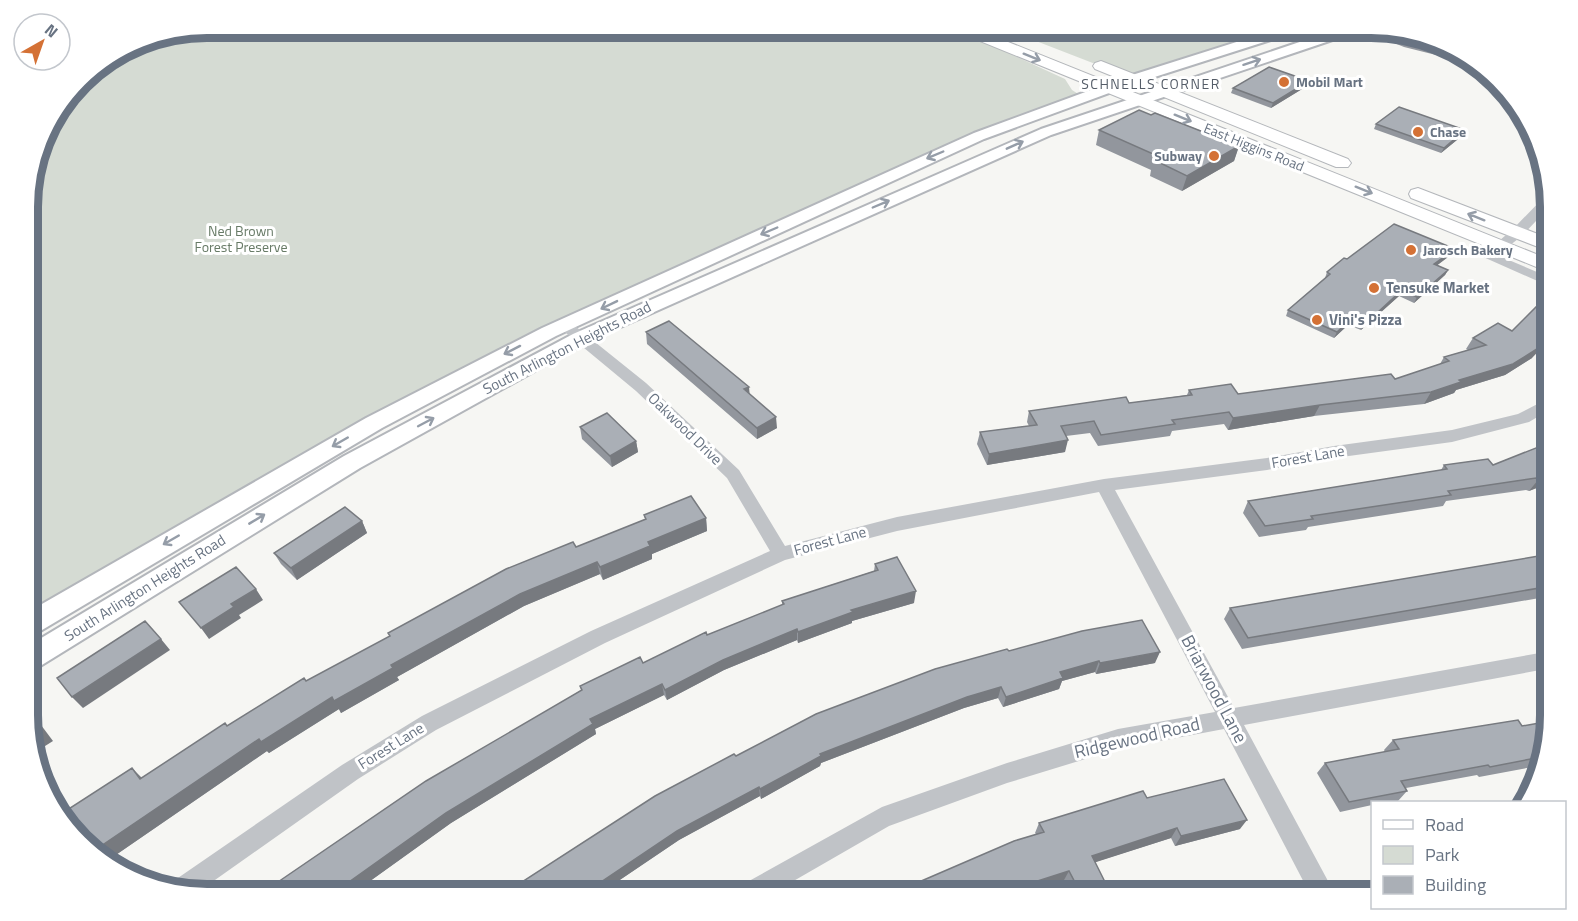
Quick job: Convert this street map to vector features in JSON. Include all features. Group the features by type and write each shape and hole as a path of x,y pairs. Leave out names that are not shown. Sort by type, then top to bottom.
{"main road":[{"name":"East Higgins Road","path":"985,38 1494,251 1540,264"},
{"name":"South Arlington Heights Road","path":"37,654 352,462 572,332 712,256 979,136 1134,79 1263,38"},
{"name":"South Arlington Heights Road","path":"37,620 374,423 511,350 572,332 688,288 1030,138 1324,38"},
{"name":"East Higgins Road","path":"1083,59 1355,168"},
{"path":"1405,188 1540,242"}],"street":[{"path":"1494,251 1517,233 1540,209"},
{"name":"East Higgins Road","path":"1494,251 1540,277"},
{"name":"Oakwood Drive","path":"572,332 641,387 733,474 781,554"},
{"name":"Forest Lane","path":"191,883 351,772 429,723 598,637 781,554 897,524 1104,485 1267,464 1334,452 1452,436 1523,418 1540,408"},
{"name":"Briarwood Lane","path":"1104,485 1317,883"},
{"name":"Ridgewood Road","path":"766,884 882,818 1007,773 1118,739 1540,660"}],"green space":[{"name":"Ned Brown Forest Preserve","path":"207,38 976,38 1065,79 1072,90 1083,97 1055,106 521,345 37,620 37,207 39,185 46,152 60,122 79,95 95,79 122,60 152,46 185,39"},
{"path":"1028,38 1258,38 1134,79"}],"building":[{"path":"1269,67 1309,81 1273,103 1233,88"},
{"name":"Chase","path":"1399,107 1465,130 1444,148 1376,124"},
{"path":"1139,110 1151,115 1155,113 1239,146 1187,176 1154,160 1160,157 1099,130"},
{"name":"Tensuke Market","path":"1394,224 1455,249 1434,264 1448,270 1417,297 1402,290 1364,325 1351,319 1337,332 1288,310 1330,274 1327,272 1344,258 1347,259"},
{"path":"1536,307 1540,309 1540,347 1513,364 1459,380 1461,382 1431,392 1233,418 1229,412 1172,420 1175,424 1101,435 1094,421 1061,426 1068,440 989,454 980,432 1037,425 1029,411 1126,397 1129,403 1192,395 1189,390 1231,384 1238,394 1391,374 1395,379 1449,361 1444,357 1486,345 1473,338 1498,323 1512,331"},
{"path":"669,321 749,387 744,389 776,417 757,428 646,332"},
{"path":"607,413 636,441 610,456 580,427"},
{"path":"1540,446 1540,479 1538,480 1536,478 1448,491 1451,495 1311,516 1313,519 1265,526 1248,501 1447,469 1444,465 1488,459 1493,465"},
{"path":"691,496 706,518 648,542 650,546 600,567 597,562 520,594 391,665 393,668 334,701 332,697 261,742 259,739 101,846 87,834 67,810 132,768 140,779 225,723 227,726 304,678 306,681 390,636 388,633 506,569 573,542 576,547 646,519 644,515"},
{"path":"345,507 362,521 291,568 274,553"},
{"path":"1540,556 1540,588 1248,638 1230,608"},
{"path":"897,557 916,591 851,610 853,612 798,632 797,629 723,660 665,690 662,684 590,719 593,724 446,813 346,884 275,884 426,781 582,690 580,686 640,657 643,663 706,632 707,635 784,604 782,601 878,570 875,564"},
{"path":"236,567 256,589 231,604 234,607 201,628 179,602"},
{"path":"1142,620 1160,652 1100,663 1099,661 1060,672 1063,678 1006,697 1001,687 967,697 820,754 821,756 760,789 759,787 677,831 598,884 520,884 655,796 816,714 935,669 1082,631"},
{"path":"145,621 161,639 72,697 57,678"},
{"path":"1518,720 1522,726 1540,723 1535,758 1401,781 1407,791 1349,802 1325,763 1399,749 1393,740"},
{"path":"1224,779 1247,820 1181,836 1177,828 1092,856 1104,880 1093,883 1075,883 1069,871 1031,883 917,883 1014,841 1044,832 1039,823 1143,791 1147,798"}],"place":[{"name":"Mobil Mart","path":"1284,82"},
{"name":"Chase","path":"1418,132"},
{"name":"Subway","path":"1214,156"},
{"name":"Jarosch Bakery","path":"1411,250"},
{"name":"Tensuke Market","path":"1374,288"},
{"name":"Vini's Pizza","path":"1317,320"}],"district":[{"name":"SCHNELLS CORNER","path":"1151,84"}]}
